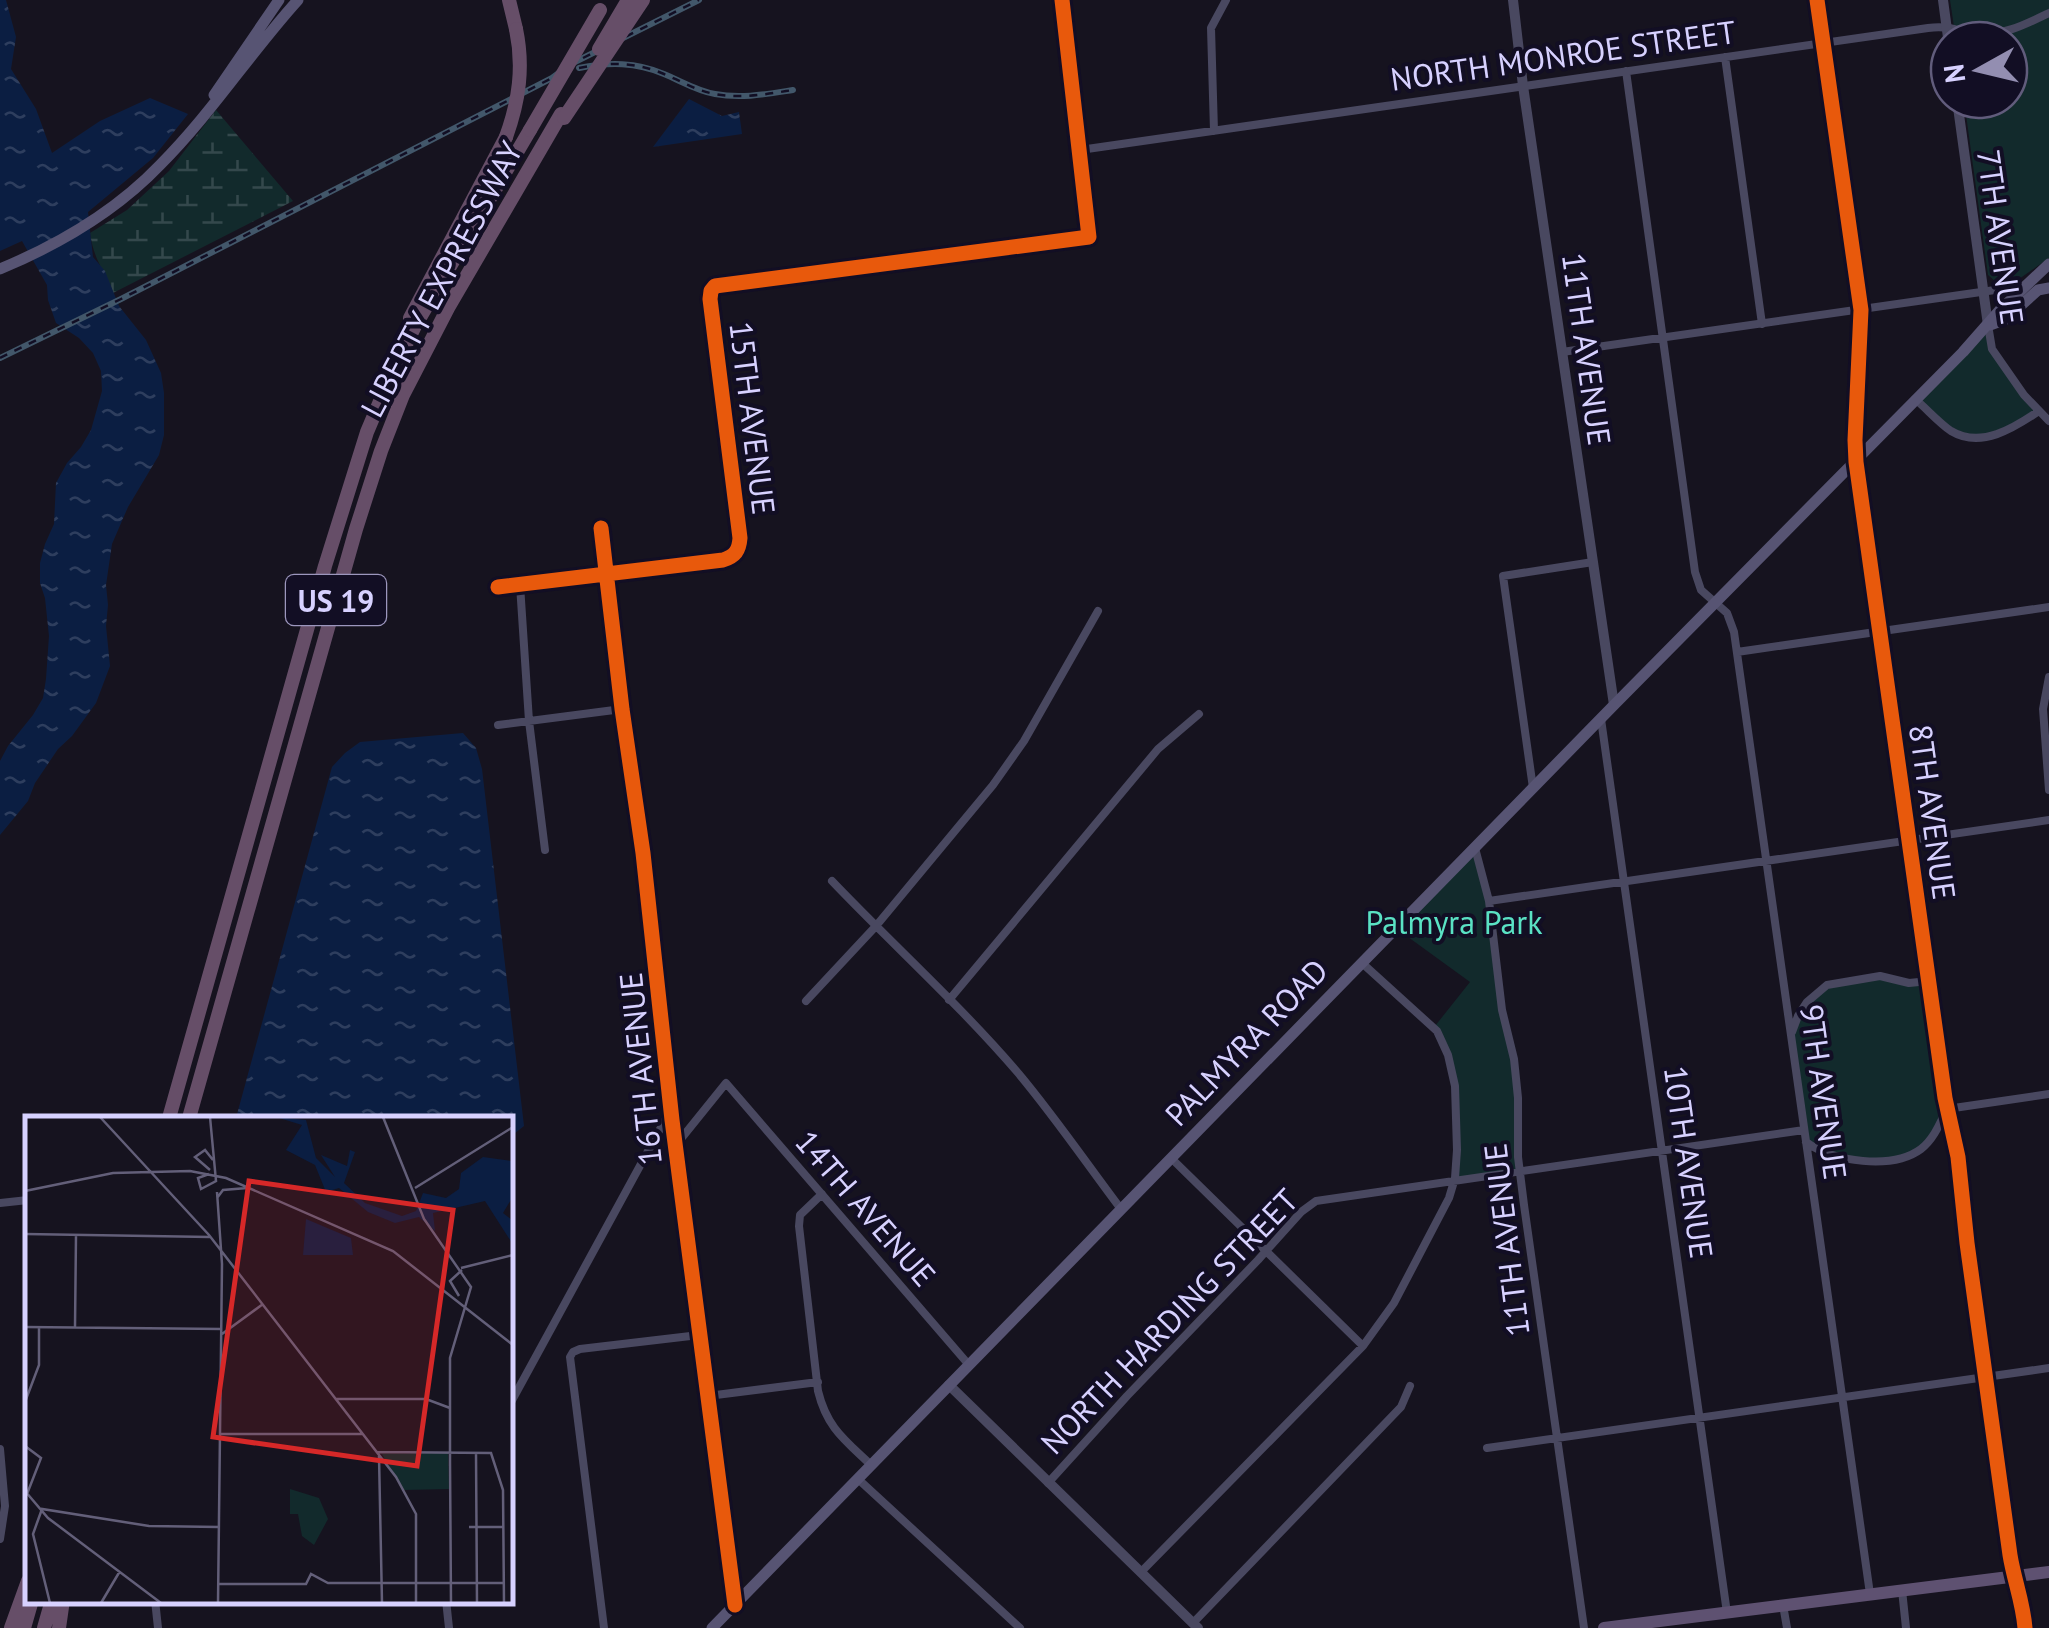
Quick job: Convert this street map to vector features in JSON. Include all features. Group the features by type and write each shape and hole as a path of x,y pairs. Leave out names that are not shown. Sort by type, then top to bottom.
{"highway":[{"path":"325,566 352,451 383,371 506,137 516,109 521,64 509,0"},
{"path":"563,116 628,0"},
{"path":"563,116 642,0"},
{"name":"LIBERTY EXPRESSWAY","path":"170,1116 325,566 367,432 415,326 603,5"},
{"name":"LIBERTY EXPRESSWAY","path":"190,1116 381,450 435,332 563,116"},
{"path":"10,1628 25,1589"},
{"path":"24,1628 31,1603"},
{"path":"44,1628 51,1603"},
{"path":"59,1628 63,1603"}],"main road":[{"path":"270,23 279,0"},
{"path":"0,269 67,237 103,214 158,168 195,126 270,23 298,0"},
{"name":"PALMYRA ROAD","path":"712,1628 1915,399 1988,326 2006,319 2038,288 2049,264"},
{"path":"1604,1628 1665,1624 1727,1612 2049,1572"}],"street":[{"path":"1062,0 1080,150"},
{"path":"1214,131 1211,28 1226,0"},
{"name":"11TH AVENUE","path":"1513,0 1614,705"},
{"name":"8TH AVENUE","path":"1817,0 1861,310 1856,462 1947,1109 1958,1157 2014,1576 2025,1628"},
{"name":"NORTH MONROE STREET","path":"1080,150 1929,28"},
{"path":"1726,57 1762,324"},
{"path":"1626,71 1695,572 1701,590 1716,602"},
{"name":"7TH AVENUE","path":"1960,120 1992,349 2049,421"},
{"name":"15TH AVENUE","path":"606,574 723,560 739,549 710,299 715,286 1090,236 1080,150"},
{"path":"1562,352 1984,291 2038,288"},
{"path":"1915,399 1949,430 1981,438 2004,432 2038,411"},
{"name":"16TH AVENUE","path":"601,528 735,1605"},
{"path":"1533,788 1503,576 1593,562"},
{"path":"498,587 606,574"},
{"path":"520,584 529,721 545,850"},
{"name":"9TH AVENUE","path":"1716,602 1732,621 1737,652 1870,1594"},
{"path":"1737,652 2044,608 2049,619"},
{"path":"806,1001 876,926 1005,770 1098,612"},
{"path":"2049,677 2042,709 2049,790"},
{"path":"498,725 622,710"},
{"path":"949,1000 1158,748 1199,714"},
{"name":"10TH AVENUE","path":"1601,719 1727,1612"},
{"path":"1490,901 2049,820"},
{"name":"11TH AVENUE","path":"1475,848 1490,901 1499,988 1516,1073 1520,1170 1584,1628"},
{"path":"832,881 1018,1073 1122,1209"},
{"path":"1141,1572 1383,1322 1449,1198 1458,1150 1455,1086 1443,1042 1437,1030 1362,962"},
{"path":"1790,1036 1807,1002 1827,984 1880,976 1909,983 1930,981"},
{"name":"14TH AVENUE","path":"676,1144 726,1082 968,1365"},
{"path":"1806,1142 1843,1158 1903,1158 1931,1140 1947,1109 2049,1094"},
{"path":"512,1400 671,1109"},
{"name":"NORTH HARDING STREET","path":"1048,1482 1301,1212 1316,1201 1804,1130"},
{"path":"1171,1158 1363,1346"},
{"path":"822,1194 800,1215 798,1226 822,1408 830,1424 871,1465"},
{"path":"0,1204 25,1200"},
{"path":"604,1628 570,1357 576,1351 699,1335"},
{"path":"1487,1448 2049,1368"},
{"path":"708,1396 818,1382"},
{"path":"949,1385 1195,1626 1401,1406 1410,1386"},
{"path":"0,1449 5,1488 0,1538"},
{"path":"858,1479 1020,1628"},
{"path":"1902,1590 1906,1628"},
{"path":"155,1603 158,1628"},
{"path":"446,1603 449,1628"},
{"path":"1783,1606 1787,1628"}],"green space":[{"path":"1950,0 2049,0 2049,258 2019,279 1996,282 1988,275 1967,120 2029,120 2029,20 1953,20"},
{"path":"216,110 293,201 113,293 90,233 127,210 169,171"},
{"path":"1987,327 1990,346 2038,411 2023,421 1978,437 1950,428 1916,399"},
{"name":"Palmyra Park","path":"1474,849 1513,1059 1518,1169 1455,1180 1456,1086 1435,1026 1470,982 1397,929"},
{"path":"1879,977 1929,982 1946,1109 1931,1139 1903,1158 1844,1158 1807,1141 1791,1037 1798,1016 1820,989"}],"water":[{"path":"0,0 6,0 16,37 11,69 36,109 52,153 100,121 150,98 188,114 153,158 88,212 93,257 105,271 119,306 146,340 161,373 164,435 159,455 128,507 112,544 106,585 110,666 96,703 58,749 28,801 0,835 0,761 43,698 49,636 40,563 54,524 56,483 91,430 102,391 101,371 93,353 56,323 47,285 22,241 0,251"},
{"path":"689,99 722,116 739,112 742,134 653,147"},
{"path":"463,733 476,748 482,769 524,1126 512,1135 512,1116 237,1116 332,767 360,742"}],"railway":[{"path":"0,358 699,0"},
{"path":"579,68 633,65 702,91 725,95 793,90"}],"cycle path":[{"path":"498,587 723,560 736,552 740,538 710,299 715,286 1089,237 1062,0"},
{"path":"1817,0 1861,310 1856,462 1945,1098 1958,1157 2010,1555 2025,1628"},
{"path":"601,528 735,1605"}]}
